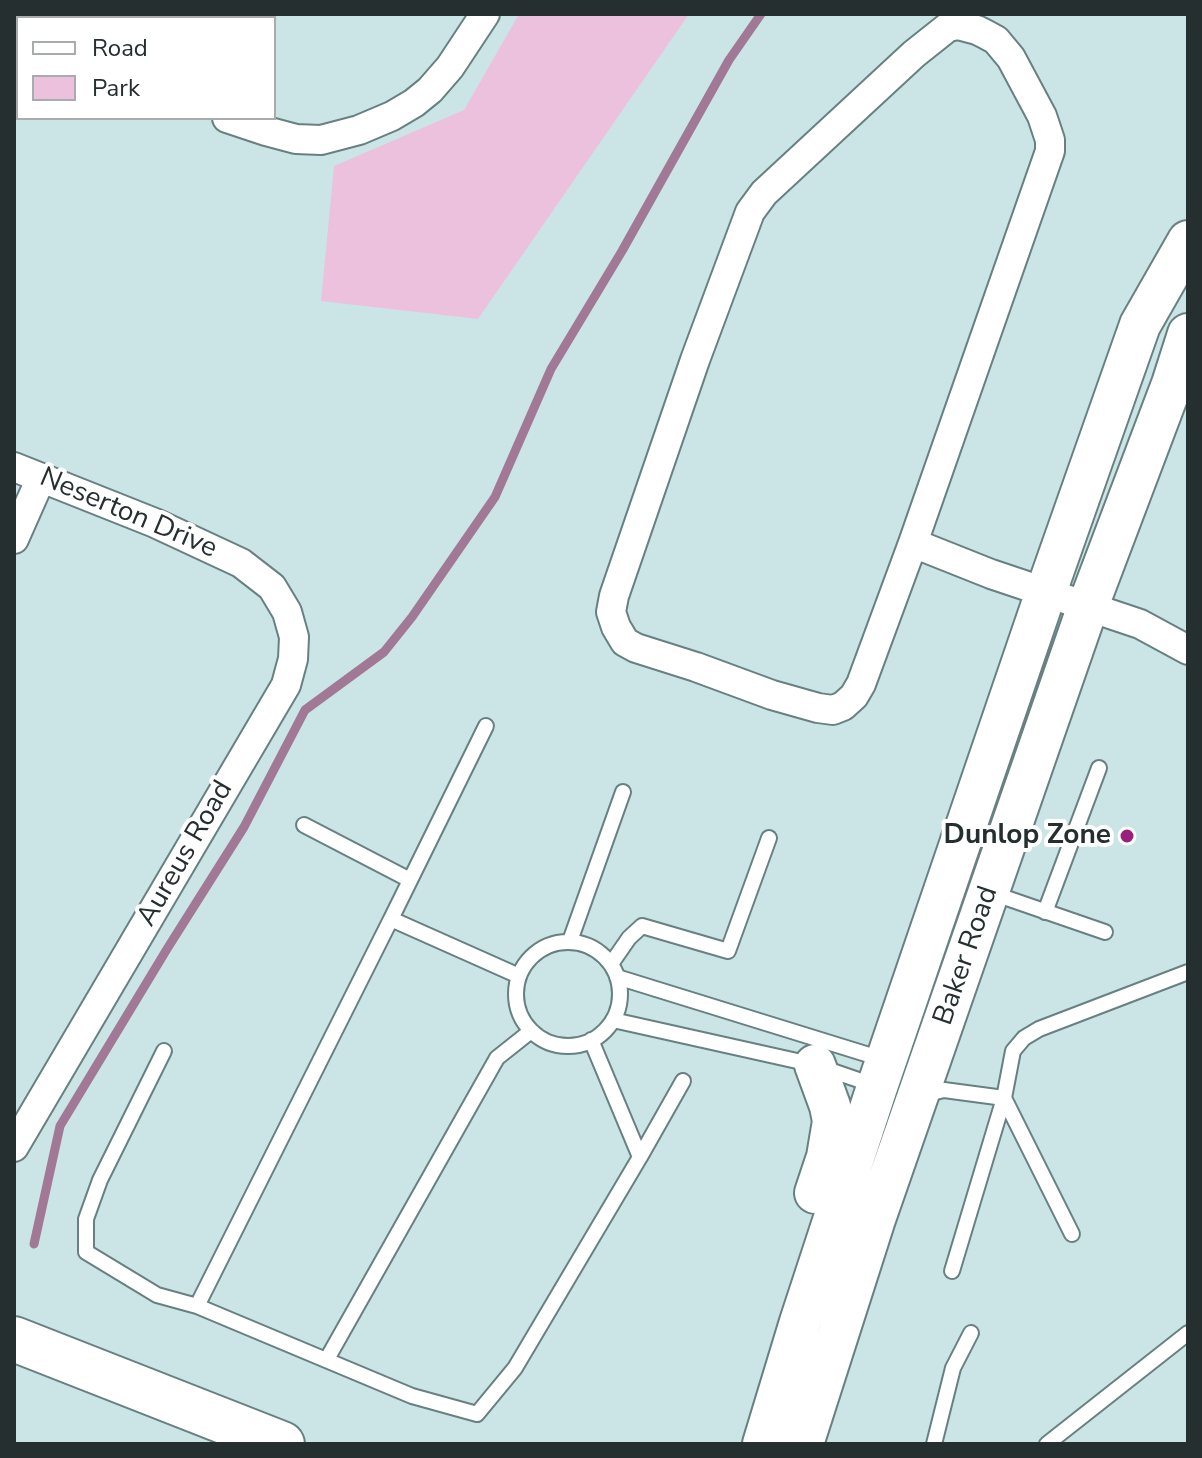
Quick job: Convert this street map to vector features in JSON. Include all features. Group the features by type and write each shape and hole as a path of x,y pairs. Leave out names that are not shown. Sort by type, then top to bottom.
{"main road":[{"name":"Baker Road","path":"803,1444 875,1219 907,1080 1046,592 1140,325 1188,241"},
{"name":"Baker Road","path":"763,1444 800,1322 989,892 1088,606 1188,334"},
{"path":"800,1322 797,1254 827,1157 833,1121 815,1065"},
{"path":"14,1339 282,1444"}],"street":[{"path":"234,120 296,139 321,140 359,130 392,116 430,90 450,67 485,14"},
{"path":"958,25 996,40 1011,58 1042,116 1050,140 1050,151 913,543 861,684 848,702 833,710 772,695 636,648 625,642 612,620 611,612 621,571 750,212 764,193 914,54 948,27 958,25"},
{"name":"Neserton Drive","path":"14,467 155,523 241,563"},
{"path":"14,539 41,478"},
{"path":"913,543 991,574 1140,624 1188,650"},
{"name":"Aureus Road","path":"14,1147 286,685 293,659 294,637 287,612 272,587 241,563"}],"lane":[{"path":"197,1306 486,726"},
{"path":"1045,912 1099,768"},
{"path":"570,941 623,792"},
{"path":"304,825 410,880"},
{"path":"614,970 629,938 642,926 728,951 769,838"},
{"path":"989,892 1105,932"},
{"path":"391,919 519,976"},
{"path":"570,941 586,944 600,952 614,970 620,992 613,1020 603,1032 576,1045 559,1045 531,1031 522,1019 516,990 527,961 539,950 553,943 570,941"},
{"path":"614,970 907,1080"},
{"path":"952,1271 1004,1098 1013,1051 1024,1038 1039,1029 1188,972"},
{"path":"613,1020 815,1065 1004,1098"},
{"path":"327,1359 497,1058 531,1031"},
{"path":"591,1040 640,1157"},
{"path":"164,1051 100,1180 86,1219 86,1252 157,1295 197,1306 412,1396 477,1414 515,1368 683,1081"},
{"path":"1004,1098 1072,1234"},
{"path":"934,1444 953,1368 971,1333"},
{"path":"1047,1444 1188,1333"}],"green space":[{"path":"519,14 689,14 478,319 321,301 334,166 464,110"}],"waterway":[{"path":"34,1244 60,1126 244,827 305,710 384,652 495,497 551,369 622,251 729,60 761,14"}],"place":[{"name":"Dunlop Zone","path":"1127,836"}]}
